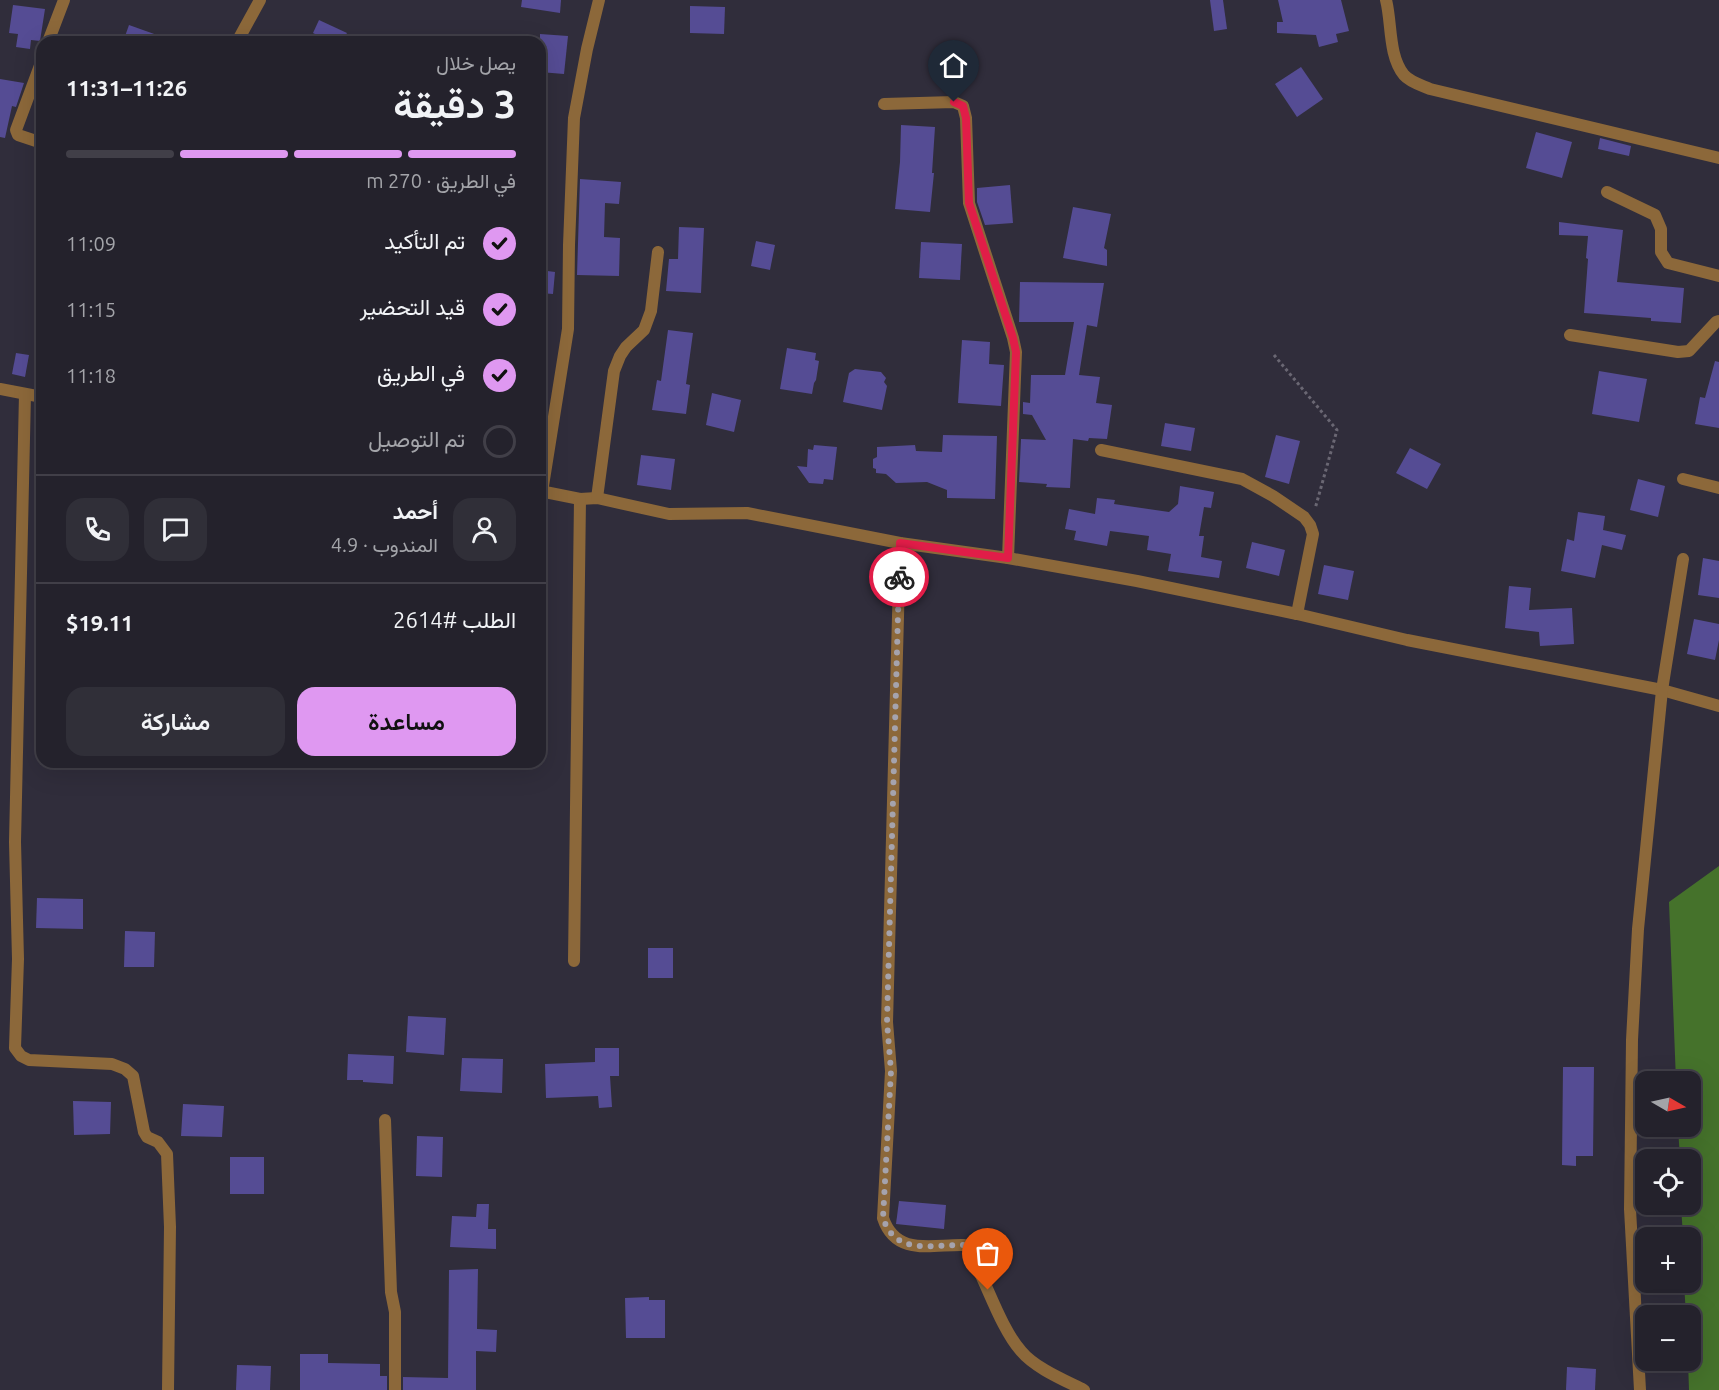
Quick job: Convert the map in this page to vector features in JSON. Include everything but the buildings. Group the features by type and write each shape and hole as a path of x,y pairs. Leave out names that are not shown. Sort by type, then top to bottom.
{"street":[{"path":"50,36 64,0"},
{"path":"240,36 260,0"},
{"path":"546,462 568,329 574,118 599,0"},
{"path":"1386,0 1397,62 1405,76 1416,83 1430,89 1719,158"},
{"path":"36,76 16,130 18,135 36,141"},
{"path":"884,104 954,102 963,106 966,118 969,203 1016,352 1008,558"},
{"path":"1607,192 1655,215 1661,228 1661,252 1668,263 1719,276"},
{"path":"597,498 614,371 626,347 644,330 651,311 658,252"},
{"path":"1570,335 1678,352 1689,351 1719,321"},
{"path":"0,389 36,396"},
{"path":"25,394 15,842 18,959 15,1048 21,1056 29,1059 112,1064 125,1069 133,1076 144,1132 147,1137 158,1142 167,1154 170,1227 168,1390"},
{"path":"1101,450 1242,479 1304,517 1313,534 1297,614"},
{"path":"1683,479 1719,488"},
{"path":"546,493 580,499 597,498 669,514 747,513 900,543 1008,558 1137,581 1297,614 1407,640 1662,690 1719,706"},
{"path":"574,961 580,499"},
{"path":"900,543 887,1022 891,1071 883,1218 892,1235 905,1244 921,1247 964,1245 970,1249 1007,1331 1020,1351 1029,1359 1084,1390"},
{"path":"1640,1390 1630,1209 1632,1040 1638,929 1662,690 1683,560"},
{"path":"385,1120 391,1292 395,1312 395,1390"}],"path":[{"path":"1274,355 1337,430 1310,525"}],"green space":[{"path":"1719,866 1719,1390 1689,1390 1688,1371 1701,1371 1701,1305 1685,1305 1685,1293 1701,1293 1701,1227 1682,1227 1682,1215 1701,1215 1701,1149 1679,1149 1679,1137 1701,1137 1701,1071 1676,1071 1669,902"}],"way so far":[{"path":"899,577 887,1022 891,1071 883,1218 892,1235 905,1244 921,1247 964,1245 970,1249 988,1290"}],"route":[{"path":"899,577 900,543 1008,558 1016,352 971,213 967,194 966,118 963,106 954,102"}]}
